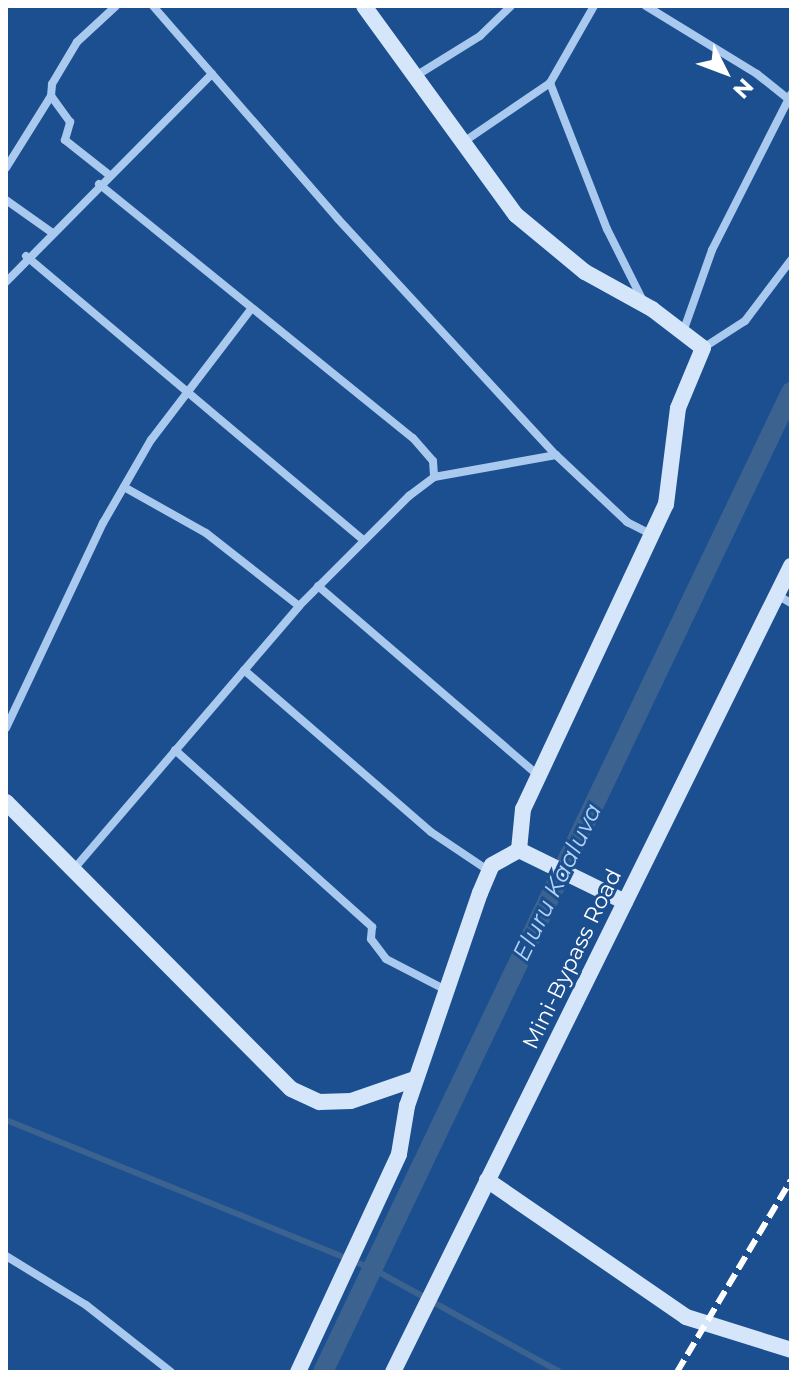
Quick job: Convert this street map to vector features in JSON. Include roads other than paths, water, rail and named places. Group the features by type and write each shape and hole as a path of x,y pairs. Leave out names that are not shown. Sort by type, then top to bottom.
{"street":[{"path":"6,168 51,96 60,63 116,6"},
{"path":"153,6 556,455 627,522 652,534"},
{"path":"364,6 460,144 516,215 585,272 646,305 703,348"},
{"path":"414,77 480,36 511,6"},
{"path":"460,144 550,83 594,6"},
{"path":"646,6 757,74 790,98 712,250 683,332"},
{"path":"6,282 26,256 212,74"},
{"path":"550,83 607,229 646,305"},
{"path":"51,96 70,122 65,140 108,174"},
{"path":"99,184 413,438 433,461 434,477"},
{"path":"6,200 51,232"},
{"path":"26,256 362,539"},
{"path":"298,1372 399,1154 415,1079 490,872 519,850 523,809 666,504 678,408 690,374 703,348 745,321 791,260"},
{"path":"6,728 124,487 185,393 251,309"},
{"path":"73,870 299,606 362,539 434,477 556,455"},
{"path":"124,487 206,533 299,606"},
{"name":"Mini-Bypass Road","path":"393,1372 625,902 784,599 791,566"},
{"path":"318,586 505,751 539,775"},
{"path":"244,670 431,832 490,872"},
{"path":"175,750 372,927 371,939 386,959 446,990"},
{"path":"6,802 291,1089 319,1102 351,1101 415,1079"},
{"path":"519,850 625,902"},
{"path":"486,1184 686,1317 791,1350"},
{"path":"6,1256 86,1305 171,1372"}],"waterway":[{"name":"Eluru Kaaluva","path":"323,1372 791,392"},
{"path":"6,1120 375,1270 560,1372"}],"railway":[{"path":"677,1372 791,1180"}]}
